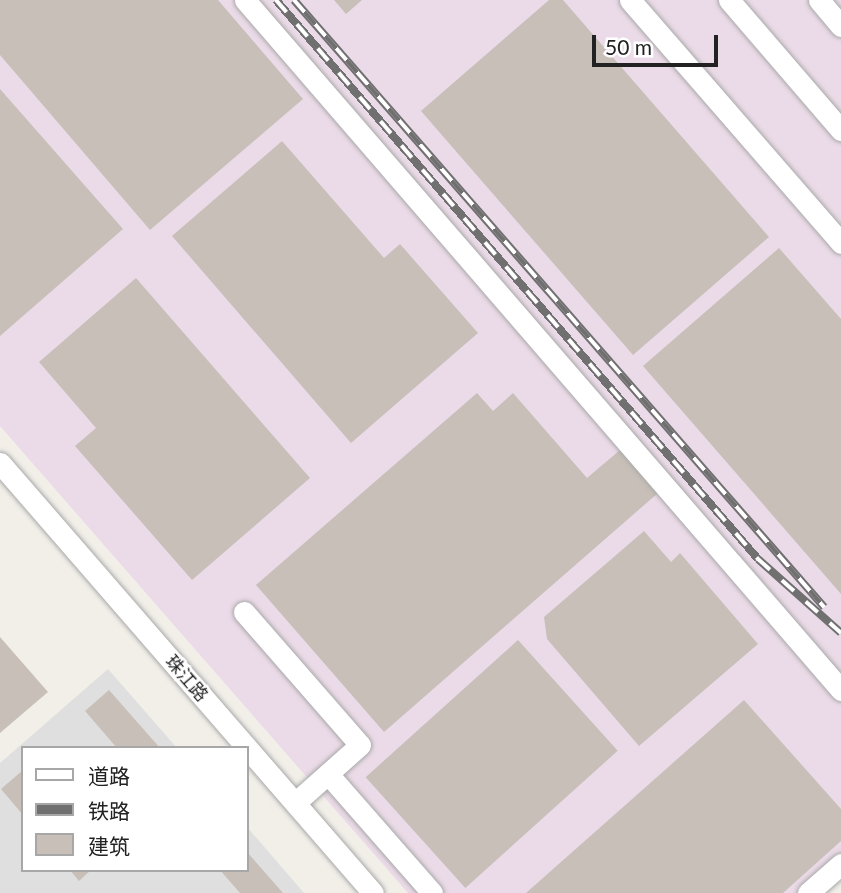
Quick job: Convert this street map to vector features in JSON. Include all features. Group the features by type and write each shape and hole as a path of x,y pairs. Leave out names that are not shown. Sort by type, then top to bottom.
{"street":[{"path":"244,0 841,690"},
{"path":"630,0 841,243"},
{"path":"729,0 841,130"},
{"path":"819,0 841,26"},
{"name":"珠江路","path":"0,463 246,746"},
{"path":"244,612 360,745 295,803"},
{"name":"珠江路","path":"248,749 373,893"},
{"path":"328,774 432,893"},
{"path":"808,893 841,864"}],"shaded area":[{"path":"0,0 841,0 841,875 820,893 408,893 0,426"},
{"path":"108,669 175,746 21,746 21,872 248,872 248,828 304,893 0,893 0,763"}],"building":[{"path":"0,0 218,0 303,99 150,230 0,55"},
{"path":"334,0 362,0 346,14"},
{"path":"549,0 563,0 769,237 633,355 421,111"},
{"path":"0,89 123,229 0,336"},
{"path":"282,141 384,258 400,244 478,333 351,443 172,236"},
{"path":"779,248 841,319 841,594 643,366"},
{"path":"136,278 310,478 192,580 75,446 96,428 39,362"},
{"path":"477,393 493,411 513,393 587,478 620,450 658,493 384,732 256,585"},
{"path":"644,531 671,562 680,553 758,644 639,746 547,639 544,617"},
{"path":"0,637 48,692 0,733"},
{"path":"518,640 618,751 465,888 366,777"},
{"path":"109,690 158,746 115,746 85,711"},
{"path":"744,700 841,809 841,841 783,893 526,893"},
{"path":"21,772 21,813 1,789"},
{"path":"248,853 283,893 240,893 222,872 248,872"},
{"path":"72,872 89,872 79,881"}],"railway":[{"path":"276,0 758,559 841,633"},
{"path":"294,0 824,607"}]}
